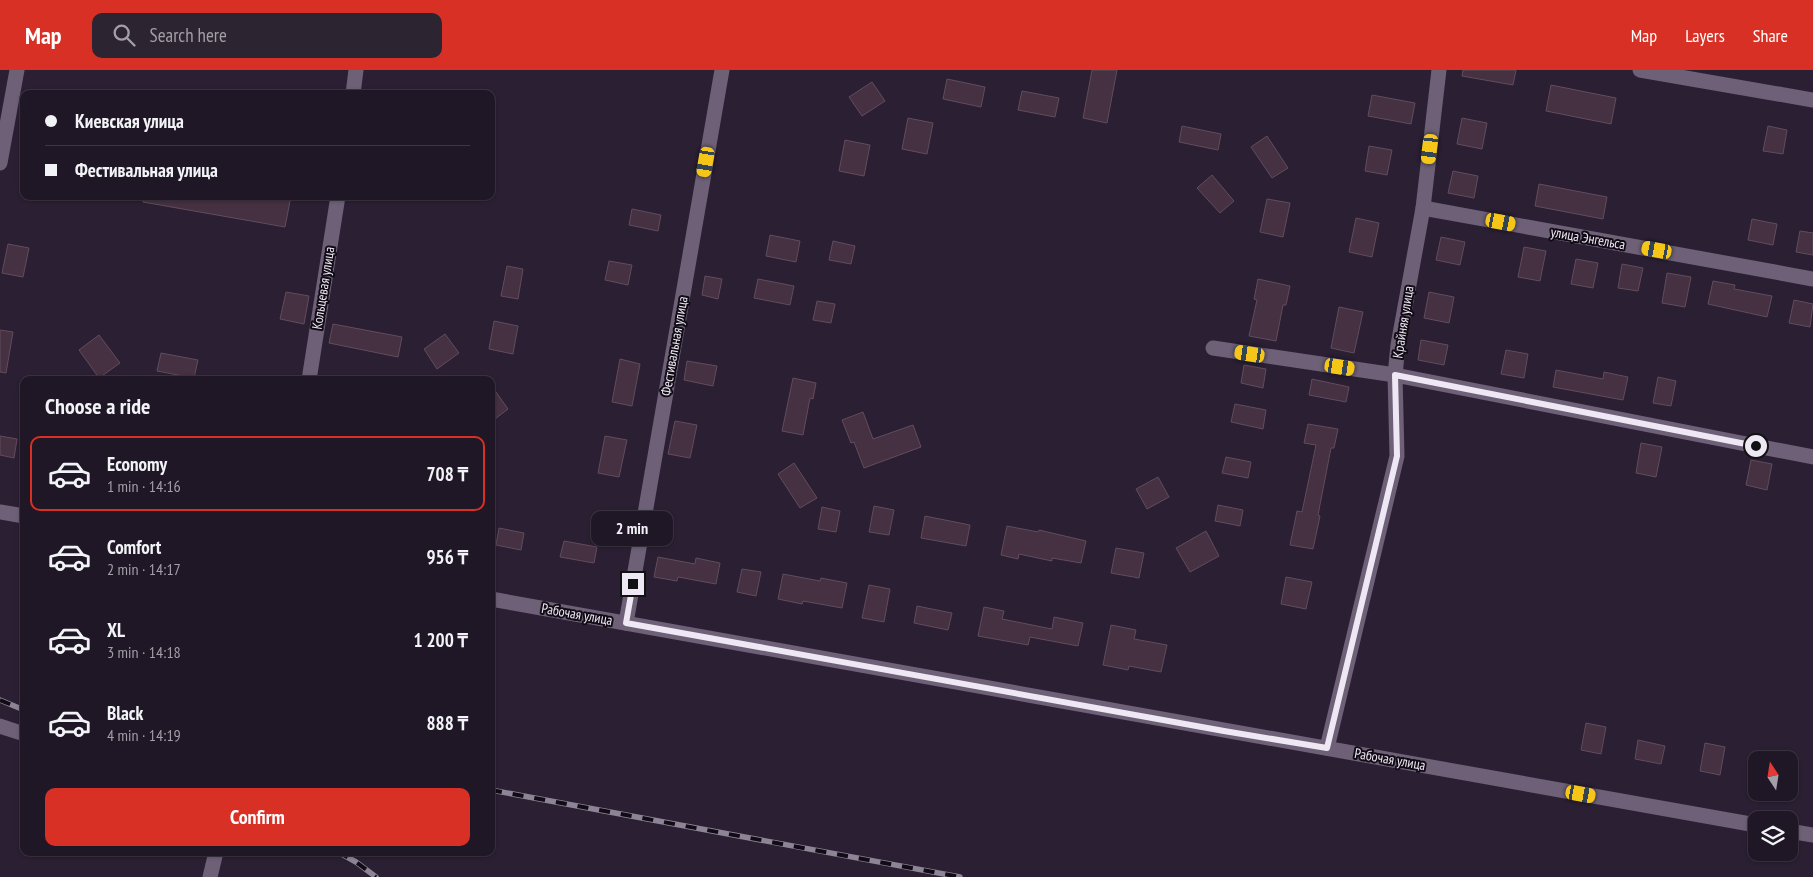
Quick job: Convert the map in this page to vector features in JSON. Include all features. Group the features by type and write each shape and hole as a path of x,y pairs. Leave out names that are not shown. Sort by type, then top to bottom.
{"street":[{"path":"0,163 3,133 17,70"},
{"path":"354,90 356,70"},
{"name":"Фестивальная улица","path":"626,623 722,70"},
{"name":"Крайняя улица","path":"1327,748 1397,456 1395,375 1398,345 1423,208 1439,70"},
{"path":"1640,70 1813,100"},
{"name":"Кольцевая улица","path":"310,376 337,200"},
{"name":"улица Энгельса","path":"1423,208 1813,279"},
{"path":"1213,348 1395,375 1813,457"},
{"path":"0,512 20,515"},
{"name":"Рабочая улица","path":"495,600 1748,824"},
{"path":"0,726 20,733"},
{"path":"1798,832 1813,835"},
{"path":"210,877 215,856"}],"building":[{"path":"1092,70 1117,70 1107,123 1083,118"},
{"path":"1463,70 1516,70 1513,85 1462,76"},
{"path":"947,79 985,87 981,107 943,99"},
{"path":"872,82 885,101 862,116 849,97"},
{"path":"1551,85 1616,98 1611,124 1546,111"},
{"path":"1022,91 1059,98 1055,117 1018,110"},
{"path":"1372,95 1415,103 1411,124 1368,116"},
{"path":"908,118 933,123 927,154 902,149"},
{"path":"1462,118 1487,123 1482,149 1457,144"},
{"path":"1182,126 1221,134 1218,150 1179,142"},
{"path":"1768,126 1787,130 1783,154 1763,151"},
{"path":"1267,136 1288,168 1272,178 1251,147"},
{"path":"845,140 870,145 864,176 839,171"},
{"path":"1369,146 1392,150 1387,175 1365,171"},
{"path":"1453,171 1478,176 1474,198 1448,193"},
{"path":"1212,175 1234,201 1220,213 1197,188"},
{"path":"1539,184 1607,197 1603,219 1535,206"},
{"path":"1267,199 1290,203 1283,237 1260,232"},
{"path":"143,200 290,200 285,227 143,202"},
{"path":"632,209 661,215 658,231 629,225"},
{"path":"1356,218 1379,223 1372,257 1349,252"},
{"path":"1752,219 1777,224 1773,245 1748,240"},
{"path":"1800,231 1813,233 1813,255 1796,252"},
{"path":"770,235 800,241 796,262 766,256"},
{"path":"1441,237 1465,242 1460,265 1436,260"},
{"path":"833,241 855,246 851,264 829,260"},
{"path":"8,244 29,248 23,277 2,273"},
{"path":"1524,247 1546,251 1540,281 1518,277"},
{"path":"1576,259 1598,263 1593,288 1571,284"},
{"path":"609,261 632,265 628,285 605,280"},
{"path":"1622,264 1643,268 1638,291 1618,288"},
{"path":"507,266 523,269 518,299 501,296"},
{"path":"1667,273 1691,277 1685,307 1662,303"},
{"path":"705,276 722,279 718,299 702,295"},
{"path":"758,279 794,286 790,305 754,298"},
{"path":"1258,279 1290,286 1286,305 1283,305 1276,341 1249,336 1257,300 1254,299"},
{"path":"1713,281 1735,285 1734,289 1772,296 1767,317 1708,304"},
{"path":"286,292 309,296 304,324 280,319"},
{"path":"1429,292 1454,297 1449,323 1424,318"},
{"path":"1794,300 1813,304 1810,327 1789,323"},
{"path":"817,301 835,304 831,323 813,320"},
{"path":"1339,307 1363,312 1354,353 1331,348"},
{"path":"494,321 518,326 513,354 489,349"},
{"path":"333,324 402,337 398,357 329,343"},
{"path":"0,330 13,332 6,373 0,372"},
{"path":"445,334 459,353 437,369 424,349"},
{"path":"99,335 120,363 102,376 98,376 79,350"},
{"path":"1421,340 1448,345 1444,365 1418,360"},
{"path":"1506,350 1528,354 1524,378 1501,374"},
{"path":"161,353 198,360 194,376 157,371"},
{"path":"620,359 640,364 632,406 612,402"},
{"path":"687,361 717,366 713,386 684,380"},
{"path":"1244,365 1266,369 1263,388 1241,383"},
{"path":"1556,370 1603,379 1604,372 1628,377 1623,400 1553,387"},
{"path":"1658,377 1676,381 1671,406 1653,403"},
{"path":"793,378 816,383 813,399 810,398 803,435 782,431"},
{"path":"1312,379 1349,387 1346,402 1309,395"},
{"path":"495,391 508,409 495,419"},
{"path":"1235,404 1266,410 1263,429 1231,422"},
{"path":"863,412 873,439 913,425 921,447 864,468 854,442 851,443 842,420"},
{"path":"675,421 697,425 690,458 668,454"},
{"path":"1308,424 1338,429 1334,448 1331,448 1313,549 1290,545 1297,511 1302,512 1316,445 1304,443"},
{"path":"0,436 17,439 14,458 0,455"},
{"path":"605,436 627,440 619,477 598,473"},
{"path":"1641,443 1662,447 1656,477 1636,473"},
{"path":"1226,457 1251,462 1248,478 1222,473"},
{"path":"1751,460 1772,464 1767,490 1746,485"},
{"path":"794,463 817,498 800,508 778,474"},
{"path":"1158,477 1169,497 1147,509 1136,489"},
{"path":"1218,505 1243,510 1240,526 1215,521"},
{"path":"874,506 894,510 889,535 869,532"},
{"path":"822,507 840,511 836,532 818,529"},
{"path":"925,516 970,525 966,546 921,538"},
{"path":"1007,526 1038,532 1039,530 1086,541 1081,563 1052,558 1052,561 1019,554 1018,559 1001,555"},
{"path":"499,528 524,533 521,550 496,545"},
{"path":"1206,531 1219,556 1190,572 1176,548"},
{"path":"564,541 597,547 594,563 560,557"},
{"path":"1116,548 1144,553 1139,578 1111,573"},
{"path":"658,557 695,564 696,558 720,563 716,584 678,577 677,581 654,577"},
{"path":"742,569 761,572 756,596 737,592"},
{"path":"783,574 820,581 821,578 847,583 842,608 803,601 802,604 778,599"},
{"path":"1286,577 1312,582 1306,609 1281,604"},
{"path":"869,585 890,589 884,622 862,618"},
{"path":"917,606 952,613 948,630 914,623"},
{"path":"984,607 1004,611 1002,619 1052,629 1054,617 1083,623 1078,646 1030,637 1028,645 978,636"},
{"path":"1111,625 1136,630 1134,639 1167,645 1161,672 1129,666 1128,670 1103,665"},
{"path":"1586,723 1606,727 1601,754 1581,750"},
{"path":"1638,740 1665,746 1661,764 1635,759"},
{"path":"1705,743 1725,747 1720,775 1700,771"}],"railway":[{"path":"0,700 20,708"},
{"path":"495,791 960,877"},
{"path":"345,856 376,877"}],"route":[{"path":"633,584 626,623 1327,748 1397,456 1395,375 1756,446"}]}
